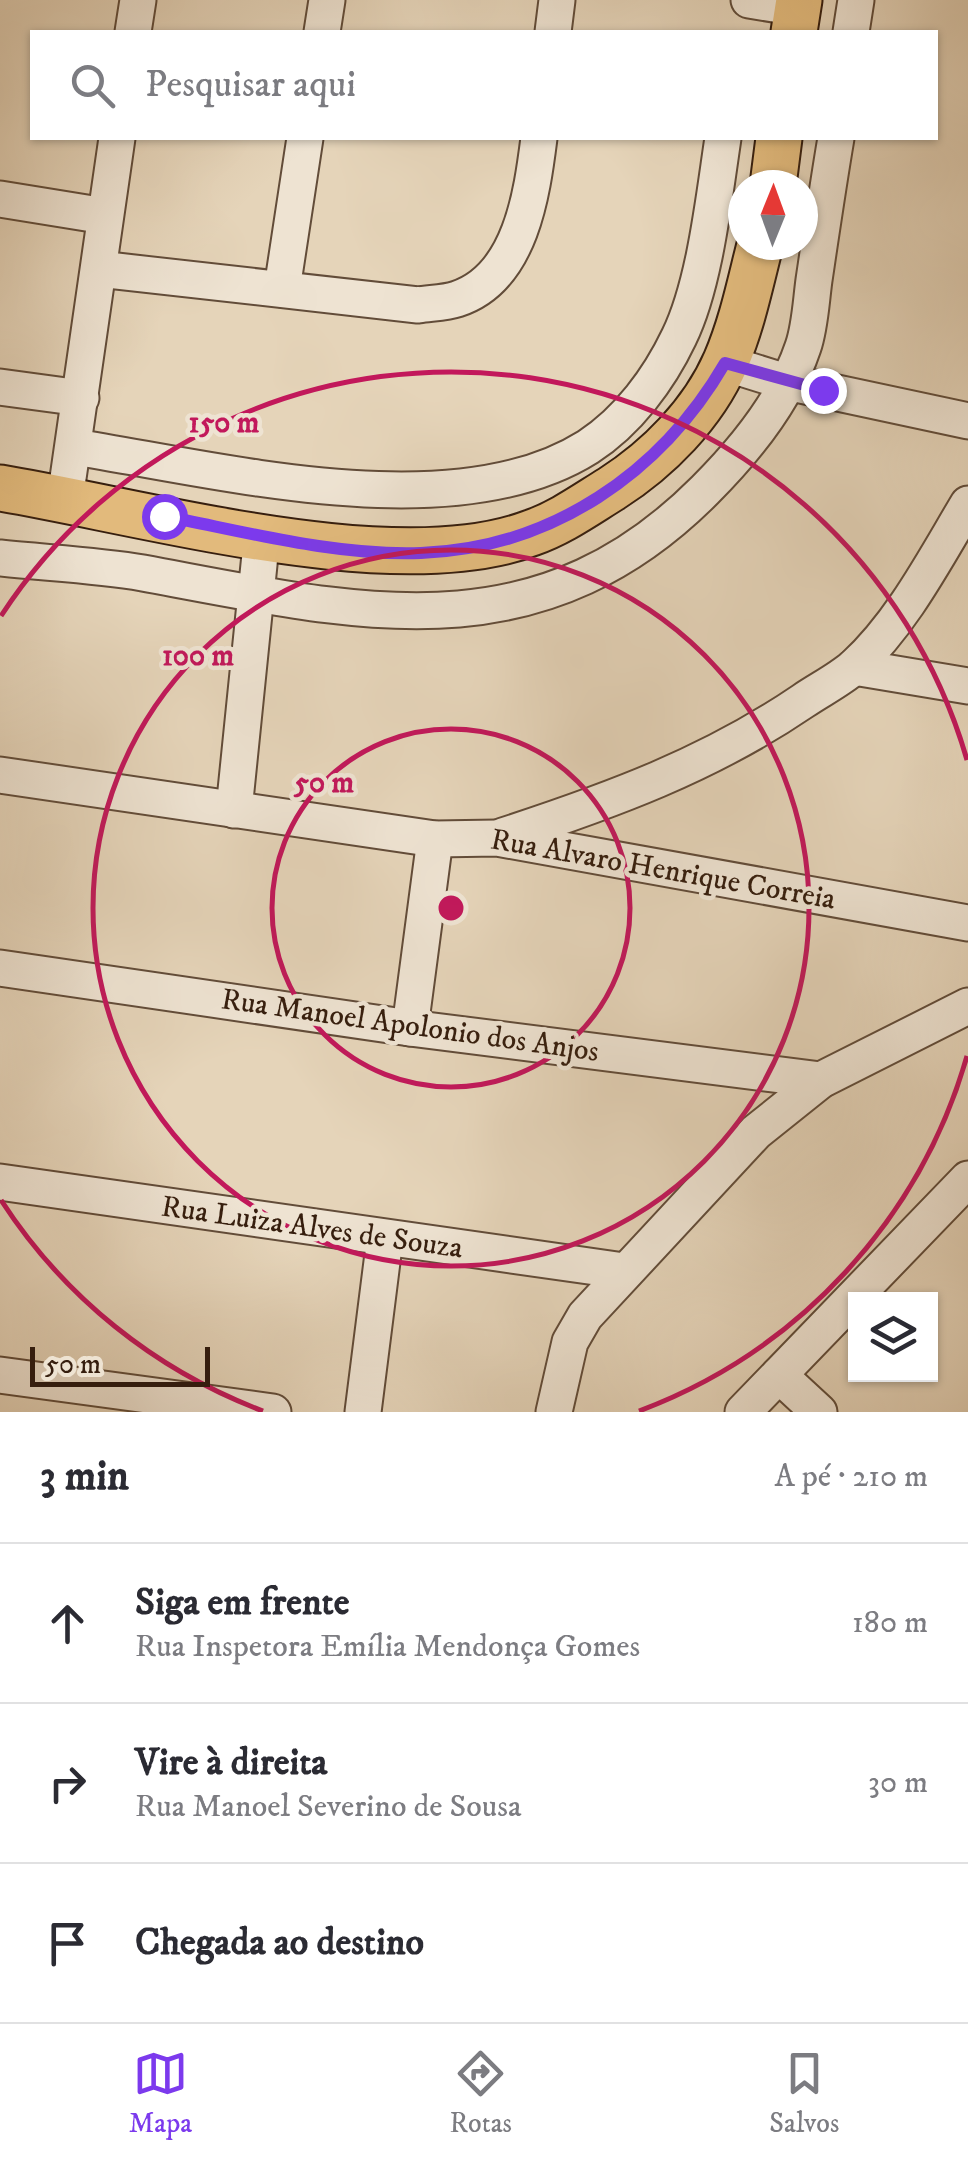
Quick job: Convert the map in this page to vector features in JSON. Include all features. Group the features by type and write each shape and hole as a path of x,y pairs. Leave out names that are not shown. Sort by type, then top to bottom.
{"main road":[{"path":"775,170 779,140"},
{"path":"0,488 262,534 420,553 530,534 603,494 663,449 699,407 725,363 756,260"}],"street":[{"path":"133,30 138,0"},
{"path":"322,30 326,0"},
{"path":"553,30 558,0"},
{"path":"738,30 746,0 797,13"},
{"path":"851,30 856,0"},
{"path":"65,499 117,140"},
{"path":"282,289 305,140"},
{"path":"99,269 418,305 460,298 509,254 524,223 539,140"},
{"path":"74,446 326,486 402,490 485,483 538,469 587,447 628,414 681,334 708,233 723,140"},
{"path":"0,558 138,572 254,596 426,612 484,608 541,596 591,577 674,522 739,457 786,382 804,346 836,140"},
{"path":"0,199 105,216"},
{"path":"725,363 786,382 968,421"},
{"path":"0,387 81,398"},
{"path":"497,838 611,801 699,764 754,734 854,667 911,596 968,504"},
{"path":"234,810 262,534"},
{"path":"854,667 968,686"},
{"name":"Rua Alvaro Henrique Correia","path":"0,775 435,839 497,838 968,923"},
{"path":"410,1028 435,839"},
{"name":"Rua Manoel Apolonio dos Anjos","path":"0,968 410,1028 821,1080"},
{"path":"554,1412 570,1342 624,1270 694,1202 756,1132 821,1080 968,1006"},
{"path":"743,1412 968,1179"},
{"name":"Rua Luiza Alves de Souza","path":"0,1182 624,1270"},
{"path":"363,1412 384,1238"},
{"path":"0,1375 272,1412"},
{"path":"779,1375 819,1412"}],"route":[{"path":"164,516 348,547 420,553 479,546 530,534 576,512 630,477 663,449 699,407 725,363 823,390"}]}
